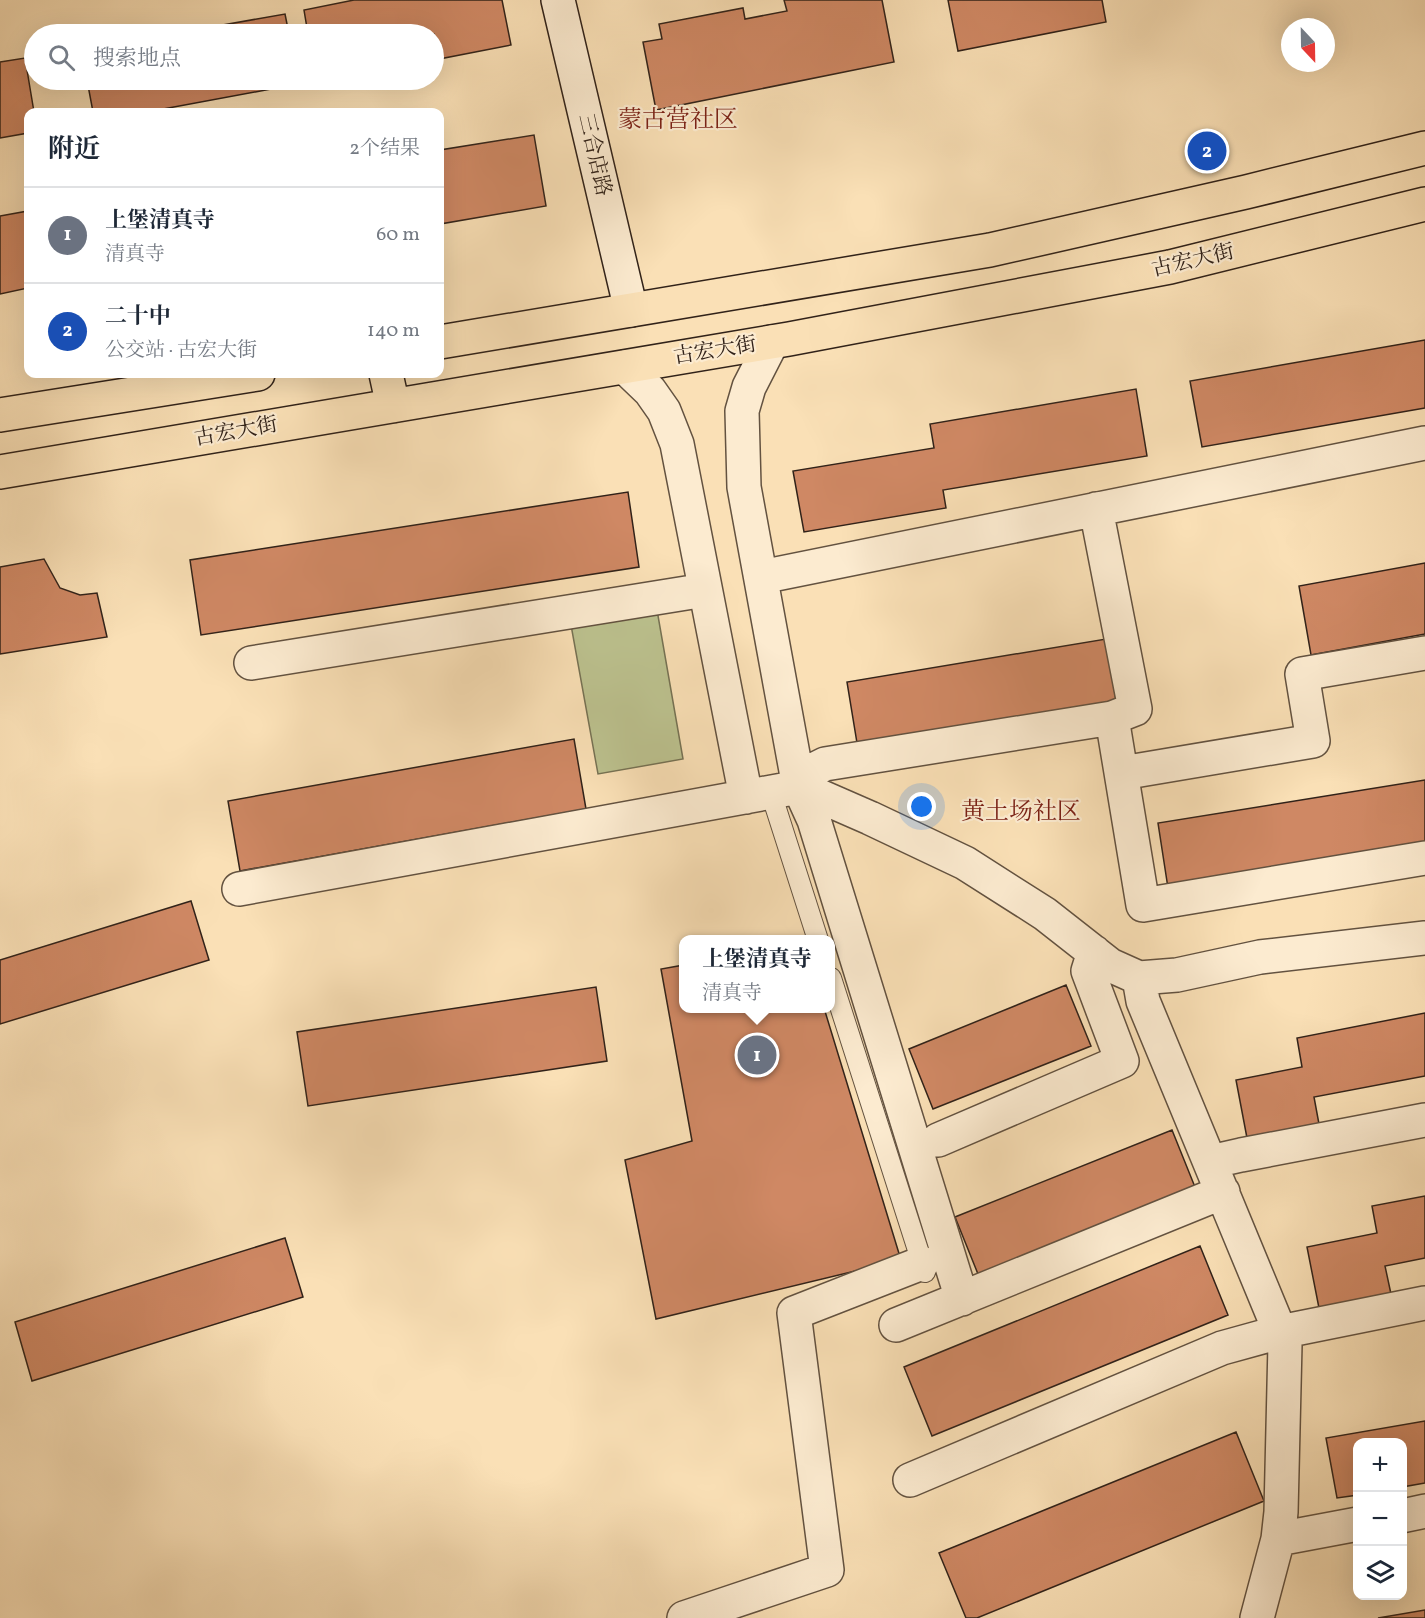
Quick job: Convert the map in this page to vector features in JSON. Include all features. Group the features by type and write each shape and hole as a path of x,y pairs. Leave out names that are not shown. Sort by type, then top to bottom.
{"main road":[{"path":"444,341 990,250 1246,192 1425,148"},
{"name":"古宏大街","path":"0,472 772,342 1170,267 1425,204"},
{"path":"0,415 233,378"},
{"path":"387,378 393,406"}],"street":[{"name":"三合店路","path":"558,0 631,310"},
{"path":"772,342 749,387 742,411 744,487 761,577 772,792"},
{"path":"624,367 650,391 664,411 677,444 705,590 772,792 814,820 962,1299"},
{"path":"761,577 1425,443"},
{"path":"239,889 772,792 825,764 1112,718 1134,708 1096,509"},
{"path":"251,663 705,590"},
{"path":"1122,773 1313,741 1302,674 1425,653"},
{"path":"1112,718 1143,905 1425,858"},
{"path":"772,792 870,818 964,863 1045,914 1110,965 1139,978 1177,975 1260,957 1425,938"},
{"path":"938,1140 1122,1061 1088,971 1094,952"},
{"path":"1139,978 1143,1001 1285,1344 1281,1512 1278,1539 1257,1618"},
{"path":"1210,1162 1425,1120"},
{"path":"896,1325 1223,1192"},
{"path":"684,1618 827,1570 794,1313 924,1269"},
{"path":"910,1480 1222,1348 1280,1332 1425,1303"},
{"path":"1407,1515 1425,1511"},
{"path":"1278,1539 1353,1525"}],"lane":[{"path":"772,792 817,935"},
{"path":"835,991 924,1269"}],"green space":[{"path":"657,610 683,759 598,774 571,625"}],"building":[{"path":"354,0 502,0 511,45 444,58 444,24 306,24 304,10"},
{"path":"784,0 882,0 894,62 656,110 643,42 662,39 659,24 743,8 745,19 787,11"},
{"path":"948,0 1102,0 1106,22 958,51"},
{"path":"285,14 287,24 228,24"},
{"path":"24,58 24,90 30,90 33,108 24,108 24,134 0,138 0,62"},
{"path":"89,90 266,90 169,108 92,108"},
{"path":"534,135 546,206 444,223 444,149"},
{"path":"24,212 24,289 0,294 0,216"},
{"path":"1425,340 1425,408 1202,447 1190,381"},
{"path":"1136,389 1147,456 943,490 946,508 804,532 793,471 934,448 930,424"},
{"path":"628,492 639,567 201,635 190,560"},
{"path":"44,559 60,588 80,595 97,593 107,637 0,654 0,567"},
{"path":"1425,563 1425,634 1311,655 1299,586"},
{"path":"1106,639 1117,706 858,749 847,682"},
{"path":"574,739 586,809 240,871 228,801"},
{"path":"1425,780 1425,847 1168,888 1158,823"},
{"path":"191,901 209,960 0,1024 0,960"},
{"path":"679,966 679,1013 826,1013 901,1260 656,1319 625,1160 692,1141 661,969"},
{"path":"1066,985 1091,1046 933,1109 909,1049"},
{"path":"596,987 607,1061 308,1106 297,1032"},
{"path":"1425,1013 1425,1076 1314,1097 1319,1124 1247,1138 1236,1080 1302,1067 1297,1038"},
{"path":"1172,1130 1197,1192 980,1279 955,1217"},
{"path":"1425,1196 1425,1258 1385,1266 1391,1294 1319,1308 1307,1247 1377,1233 1372,1206"},
{"path":"285,1238 303,1297 32,1381 15,1322"},
{"path":"1200,1246 1228,1315 932,1436 904,1367"},
{"path":"1425,1421 1425,1483 1407,1486 1407,1438 1353,1438 1353,1496 1337,1498 1326,1438"},
{"path":"1236,1432 1264,1501 977,1618 966,1618 939,1553"},
{"path":"1425,1610 1425,1618 1378,1618"}],"place":[{"name":"二十中","path":"1207,151"},
{"name":"上堡清真寺","path":"757,1055"}],"district":[{"name":"蒙古营社区","path":"678,121"},
{"name":"黄土场社区","path":"1021,813"}]}
